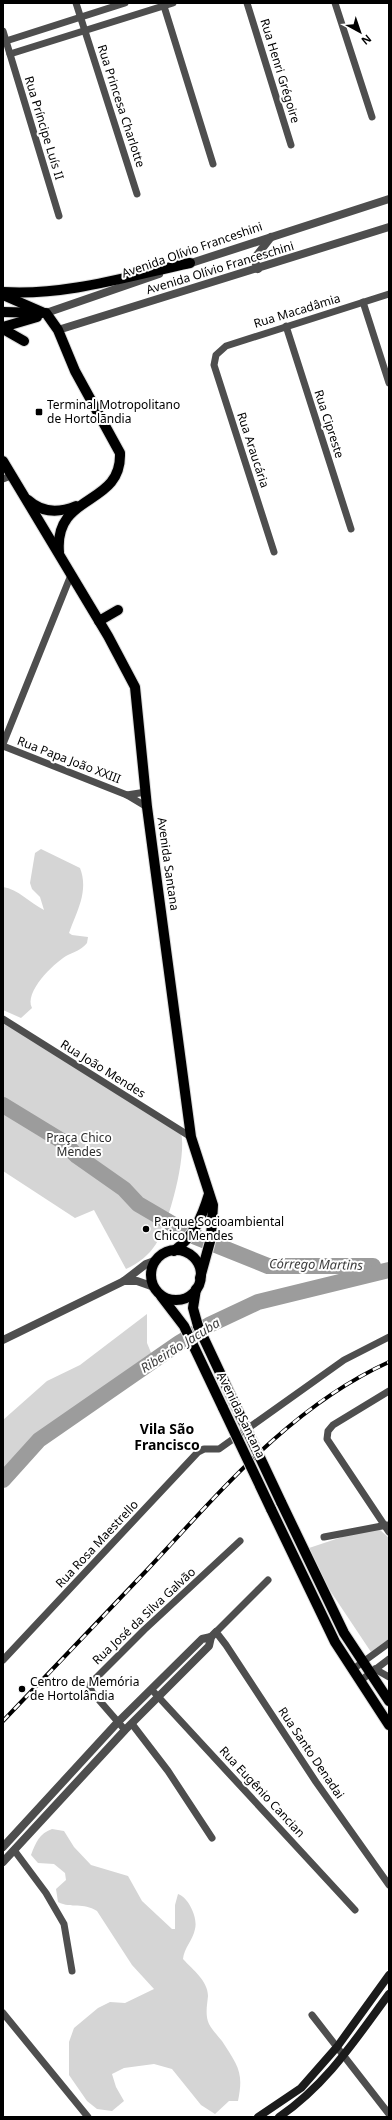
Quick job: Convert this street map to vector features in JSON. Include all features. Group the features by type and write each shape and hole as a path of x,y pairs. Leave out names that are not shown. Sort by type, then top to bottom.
{"main road":[{"path":"3,293 60,291 190,263"},
{"path":"3,293 46,313"},
{"path":"3,312 46,313"},
{"name":"Avenida Olívio Franceshini","path":"3,328 46,313"},
{"name":"Avenida Santana","path":"46,313 58,330 75,371 120,453 120,464 117,474 110,484 70,513 60,530 58,542 59,554"},
{"path":"3,328 24,341"},
{"name":"Avenida Santana","path":"3,461 7,477 32,503 46,510 57,511 78,506"},
{"name":"Avenida Santana","path":"21,492 99,621 135,687 147,806 191,1136 212,1201 213,1212 210,1243 192,1308 198,1326 344,1633 362,1662 372,1671 389,1702"},
{"path":"99,621 118,610"},
{"path":"197,1288 193,1293 183,1299 171,1299 157,1291 152,1273 157,1260 165,1254 174,1251 188,1240 204,1211 209,1194"},
{"path":"174,1251 188,1254 195,1260 200,1269 200,1278"},
{"name":"Avenida Santana","path":"157,1291 180,1320 186,1331 271,1509 293,1551 335,1642 389,1725"},
{"path":"258,2117 301,2088 337,2047 389,1975"},
{"path":"279,2117 301,2102 320,2084 343,2056 389,1994"}],"street":[{"name":"Rua Princesa Charlotte","path":"76,3 137,194"},
{"path":"8,48 83,24 125,3"},
{"path":"8,48 83,24 173,3"},
{"name":"Rua Henri Grégoire","path":"247,3 292,145"},
{"path":"335,3 372,116"},
{"path":"163,5 213,164"},
{"name":"Rua Príncipe Luís II","path":"3,31 59,216"},
{"name":"Avenida Olívio Franceshini","path":"46,313 190,263 389,199"},
{"name":"Avenida Olívio Franceschini","path":"58,330 389,227"},
{"path":"258,269 254,259 271,237"},
{"name":"Rua Macadâmia","path":"216,355 226,346 389,294"},
{"path":"363,302 389,383"},
{"name":"Rua Cipreste","path":"286,326 351,529"},
{"name":"Rua Araucária","path":"216,355 214,366 274,552"},
{"path":"3,745 71,575"},
{"name":"Rua Papa João XXIII","path":"3,745 127,795 147,806"},
{"name":"Rua Papa João XXIII","path":"127,795 146,792"},
{"name":"Rua João Mendes","path":"3,1019 191,1136"},
{"path":"3,1340 124,1280 146,1264 157,1260"},
{"path":"124,1280 137,1281 157,1291"},
{"name":"Rua Rosa Maestrello","path":"3,1660 198,1452 210,1448 219,1449 344,1360 389,1337"},
{"path":"389,1391 333,1425 328,1431 327,1440 387,1525 389,1532"},
{"path":"324,1537 387,1525"},
{"name":"Rua José da Silva Galvão","path":"125,1730 117,1723 92,1692 90,1687 91,1683 144,1630 240,1541"},
{"path":"3,1862 125,1730 209,1646 213,1635 268,1580"},
{"path":"3,1847 117,1723 202,1639 213,1635"},
{"name":"Rua Santo Denadai","path":"213,1635 226,1645 316,1782 389,1885"},
{"path":"352,1670 389,1643"},
{"path":"360,1681 389,1659"},
{"path":"372,1671 389,1677"},
{"name":"Rua Eugênio Cancian","path":"152,1690 355,1910"},
{"path":"132,1724 168,1771 212,1838"},
{"path":"14,1850 46,1893 64,1924 72,1971"},
{"path":"3,2013 88,2117"},
{"path":"312,2015 389,2114"}],"green space":[{"path":"41,849 80,868 83,893 69,933 72,935 88,937 85,945 60,960 41,979 32,994 32,1008 21,1018 3,1010 3,887 14,890 44,910 40,897 32,889 30,883 35,853"},
{"name":"Praça Chico Mendes","path":"3,1022 181,1133 182,1144 179,1173 176,1189 166,1221 156,1244 150,1252 131,1267 126,1269 94,1210 75,1218 3,1171"},
{"path":"147,1314 147,1343 152,1355 34,1439 3,1471 3,1420 47,1381 80,1365"},
{"path":"379,1529 389,1538 389,1639 371,1652 303,1550 360,1531"},
{"path":"52,1829 64,1831 74,1847 91,1865 128,1876 142,1901 172,1929 175,1929 175,1905 178,1894 182,1896 189,1904 194,1914 196,1925 183,1959 206,1985 208,1996 207,2014 209,2024 236,2063 240,2076 238,2101 229,2101 215,2114 201,2105 172,2069 154,2064 124,2068 112,2074 116,2087 124,2101 112,2111 97,2109 87,2101 69,2075 69,2042 74,2028 98,2008 110,2002 125,2003 154,1989 132,1965 97,1911 92,1908 68,1905 58,1902 56,1889 66,1880 65,1873 54,1864 38,1863 31,1855 38,1839 44,1833"}],"waterway":[{"name":"Córrego Martins","path":"3,1105 62,1141 77,1156 124,1189 138,1204 191,1235 268,1266 373,1266"},
{"name":"Ribeirão Jacuba","path":"3,1480 39,1440 179,1343 209,1325 258,1302 389,1270"}],"railway":[{"path":"3,1721 258,1454 288,1427 320,1403 353,1381 389,1362"}],"place":[{"name":"Terminal Motropolitano de Hortolãndia","path":"39,412"},
{"name":"Parque Socioambiental Chico Mendes","path":"146,1229"},
{"name":"Centro de Memória de Hortolândia","path":"22,1689"}],"district":[{"name":"Vila São Francisco","path":"167,1438"}]}
